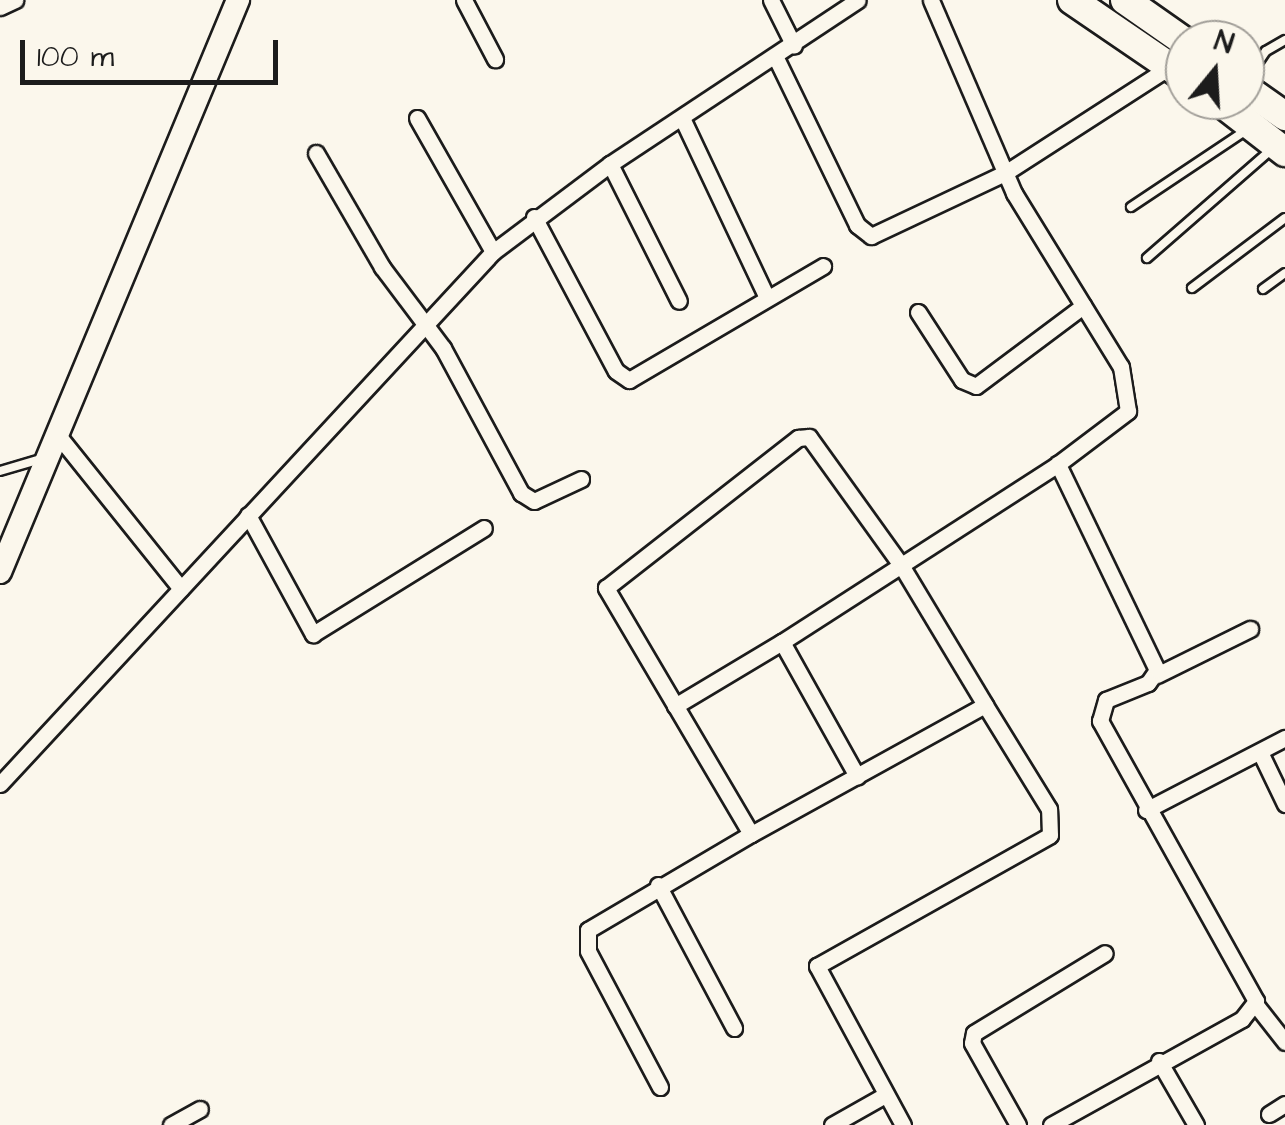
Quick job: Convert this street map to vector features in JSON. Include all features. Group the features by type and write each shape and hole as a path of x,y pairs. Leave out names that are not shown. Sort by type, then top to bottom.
{"highway":[{"path":"1072,0 1165,53"},
{"path":"1125,0 1165,44"},
{"path":"1265,100 1285,116"},
{"path":"1245,120 1281,149"}],"main road":[{"path":"0,572 238,0"}],"street":[{"path":"0,8 14,0"},
{"path":"464,0 495,59"},
{"path":"771,0 794,46"},
{"path":"0,784 493,252 534,217 610,164 776,58 858,0"},
{"path":"675,706 782,642 1058,464 1120,421 1130,402 1121,367 1004,173 931,0"},
{"path":"776,58 867,235 880,235 1004,173 1165,71"},
{"path":"417,118 493,252"},
{"path":"682,118 766,298"},
{"path":"316,153 382,267 426,323 526,498 540,499 581,479"},
{"path":"610,164 680,301"},
{"path":"534,217 624,379 648,372 822,266"},
{"path":"918,312 962,380 976,386 1083,306"},
{"path":"58,434 181,589"},
{"path":"750,834 608,600 607,582 798,438 816,441 901,565 1050,809 1050,835 817,966 903,1125"},
{"path":"1058,464 1157,675"},
{"path":"248,515 312,634 484,528"},
{"path":"1250,629 1106,700 1098,716 1256,1005 1285,1042"},
{"path":"782,642 857,776"},
{"path":"660,1087 585,938 594,922 985,705"},
{"path":"1146,810 1285,738"},
{"path":"1260,752 1285,804"},
{"path":"658,886 734,1028"},
{"path":"1018,1125 972,1043 974,1033 1105,953"},
{"path":"1050,1125 1159,1061 1233,1024 1256,1005"},
{"path":"1159,1061 1196,1125"},
{"path":"832,1125 886,1095"},
{"path":"1268,1114 1285,1104"},
{"path":"171,1125 200,1109"}],"lane":[{"path":"1130,207 1253,126"},
{"path":"1147,258 1281,149"},
{"path":"1192,288 1285,218"},
{"path":"1262,289 1285,273"},
{"path":"0,471 45,458"}]}
